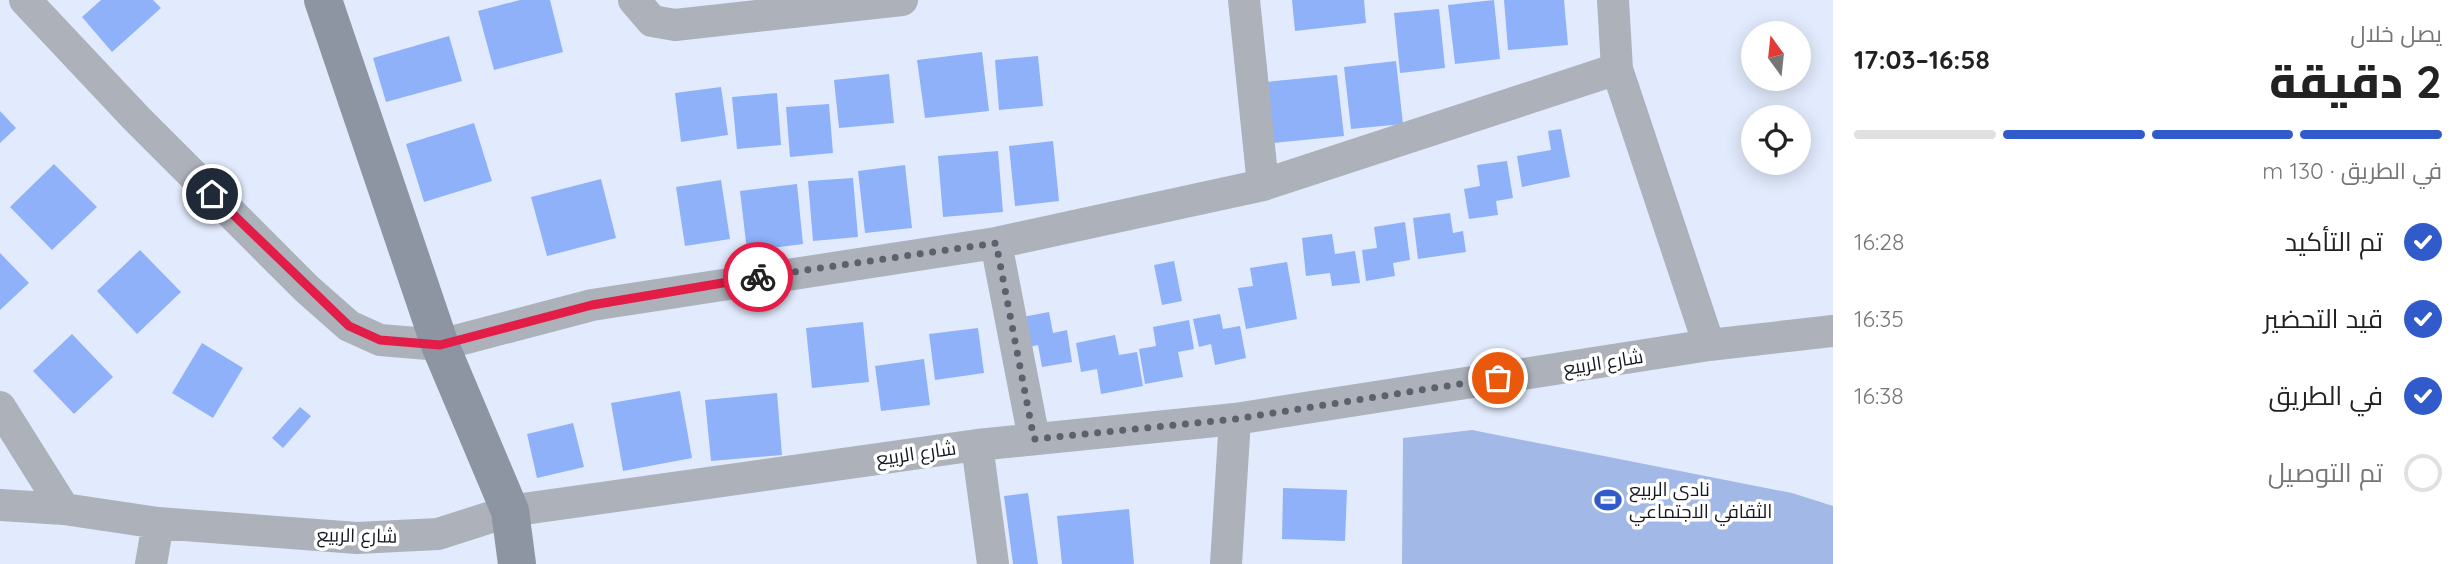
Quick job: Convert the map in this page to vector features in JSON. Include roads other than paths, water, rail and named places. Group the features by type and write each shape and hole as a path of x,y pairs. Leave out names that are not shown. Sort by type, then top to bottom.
{"main road":[{"path":"323,0 440,345 510,511 517,564"}],"street":[{"path":"25,0 136,118 307,289 349,326 380,340 440,345 592,305 729,281 996,243 1264,185 1617,69"},
{"path":"634,0 652,21 675,25 902,0"},
{"path":"1244,0 1264,185"},
{"path":"1613,0 1617,69 1709,345"},
{"path":"996,243 1034,439"},
{"name":"شارع الربيع","path":"0,505 64,509 158,523 357,538 438,534 510,511 977,444 1235,419 1709,345 1833,331"},
{"path":"0,407 64,509"},
{"path":"1226,564 1235,419"},
{"path":"977,444 993,564"},
{"path":"151,564 158,523"}],"place":[{"name":"نادي الربيع الثقافي الاجتماعي","path":"1608,500"}]}
